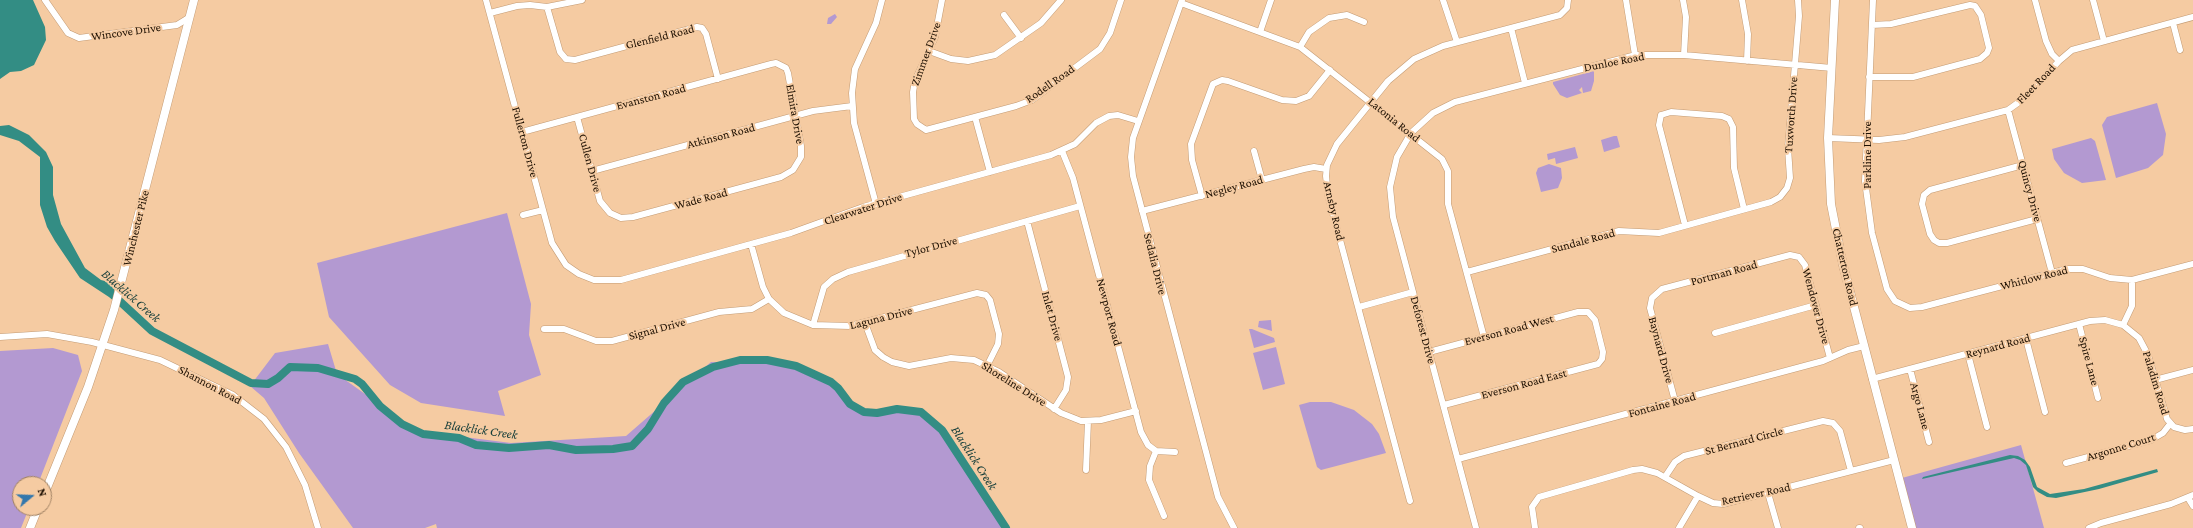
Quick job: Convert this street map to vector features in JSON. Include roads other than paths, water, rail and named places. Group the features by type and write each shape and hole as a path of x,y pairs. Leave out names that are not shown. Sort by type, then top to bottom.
{"main road":[{"name":"Winchester Pike","path":"51,476 88,387 123,280 194,0"},
{"name":"Chatterton Road","path":"1835,0 1828,138 1828,173 1835,227 1872,379 1912,528"},
{"path":"30,528 35,516"}],"street":[{"name":"Wincove Drive","path":"45,0 68,33 79,38 177,25 190,17"},
{"name":"Fullerton Drive","path":"486,0 555,250 566,265 579,274"},
{"path":"490,13 522,5 547,7 582,0"},
{"path":"876,204 856,134 852,106 855,69 876,23 882,0"},
{"name":"Zimmer Drive","path":"921,131 914,118 913,92 915,82 929,51 939,22 942,0"},
{"path":"929,51 951,59 975,60 995,55 1021,38 1047,18 1061,0"},
{"name":"Rodell Road","path":"921,131 975,118 1027,102 1095,53 1107,38 1121,0"},
{"path":"1260,32 1271,0"},
{"path":"1444,0 1457,42"},
{"name":"Arnsby Road","path":"1410,501 1328,195 1326,169 1337,144 1388,81 1408,63 1428,51 1560,15 1569,10 1568,0"},
{"path":"1626,0 1635,55"},
{"path":"1683,0 1686,18 1684,55"},
{"path":"1742,0 1748,34 1747,61"},
{"name":"Tuxworth Drive","path":"1787,188 1790,173 1788,148 1795,65 1798,0"},
{"name":"Parkline Drive","path":"1873,0 1865,181 1872,233 1887,289 1892,298 1899,304"},
{"path":"2035,0 2046,41 2052,54 2059,61"},
{"path":"2093,0 2104,41"},
{"name":"Latonia Road","path":"1181,2 1300,47 1411,133 1442,159 1446,166 1448,204 1484,337"},
{"name":"Sedalia Drive","path":"1181,2 1138,121 1133,138 1131,157 1133,176 1218,497 1234,528"},
{"path":"1869,77 1907,78 1980,59 1987,53 1988,42 1981,15 1975,6 1965,5 1892,24 1872,25"},
{"name":"Glenfield Road","path":"547,7 564,62 703,26 718,79"},
{"path":"1004,15 1021,38"},
{"path":"1300,47 1309,32 1329,18 1347,15 1364,22"},
{"name":"Fleet Road","path":"1828,138 1866,139 1905,137 2008,110 2026,97 2059,61 2072,50 2193,17"},
{"path":"2173,23 2180,50"},
{"name":"Wincove Drive","path":"177,25 186,32"},
{"path":"1510,28 1525,83"},
{"name":"Dunloe Road","path":"1411,133 1433,113 1444,107 1525,83 1635,55 1684,55 1832,68"},
{"name":"Evanston Road","path":"522,132 771,64 783,64"},
{"name":"Elmira Drive","path":"783,64 788,73 801,151 796,166"},
{"path":"1202,196 1192,160 1191,144 1211,87 1217,78 1282,100 1296,101 1309,96 1330,70"},
{"name":"Atkinson Road","path":"592,171 796,115 822,109 852,106"},
{"name":"Quincy Drive","path":"2008,110 2052,273"},
{"path":"1685,225 1658,125 1659,114 1671,112 1725,116 1731,122 1734,168 1744,209"},
{"name":"Clearwater Drive","path":"579,274 599,281 620,280 791,233 876,204 1062,151 1075,144 1096,123 1109,116 1118,115 1138,121"},
{"name":"Cullen Drive","path":"577,117 598,195 605,208"},
{"path":"975,118 990,172"},
{"name":"Deforest Drive","path":"1411,133 1397,157 1390,187 1393,217 1476,528"},
{"name":"Newport Road","path":"1062,151 1071,171 1145,441 1156,450"},
{"path":"1254,151 1262,180"},
{"path":"2023,165 1933,189 1924,195 1922,204 1930,234 1936,242 1947,243 2037,219"},
{"name":"Wade Road","path":"605,208 617,217 633,218 781,177 796,166"},
{"name":"Negley Road","path":"1142,211 1309,168 1326,169"},
{"name":"Sundale Road","path":"1467,272 1619,231 1655,233 1776,200 1787,188"},
{"name":"Tylor Drive","path":"813,325 824,287 833,279 848,272 1080,206"},
{"path":"523,215 543,210"},
{"name":"Inlet Drive","path":"1027,221 1068,377 1066,390 1054,409"},
{"name":"Laguna Drive","path":"751,244 762,287 768,299 784,313 813,325 842,327 865,323 986,291 990,300 999,334 998,344 988,366"},
{"name":"Portman Road","path":"1652,298 1662,289 1790,255 1799,256"},
{"name":"Wendover Drive","path":"1799,256 1806,265 1830,358"},
{"name":"Whitlow Road","path":"1899,304 1910,308 1922,307 2052,273 2078,269 2120,280 2132,280 2193,264"},
{"path":"2124,326 2132,306 2132,280"},
{"path":"1358,307 1413,292"},
{"name":"Baynard Drive","path":"1652,298 1651,312 1675,402"},
{"name":"Signal Drive","path":"544,330 564,329 596,341 608,341 719,312 748,310 761,306 768,299"},
{"path":"1715,333 1816,305"},
{"name":"Everson Road West","path":"1429,352 1578,312 1588,312 1595,320 1604,361"},
{"name":"Reynard Road","path":"1872,379 2079,324 2100,320 2124,326"},
{"name":"Shoreline Drive","path":"865,323 875,350 892,362 917,365 958,358 974,360 988,366 1068,417 1088,421 1136,411"},
{"name":"Spire Lane","path":"2079,324 2098,398"},
{"name":"Paladim Road","path":"2124,326 2130,330 2143,344 2155,380 2162,408 2170,424 2180,429 2193,429"},
{"name":"Shannon Road","path":"0,337 47,334 103,345 154,358 223,389 250,406 271,427 292,456 305,485 318,528"},
{"path":"2026,339 2045,412"},
{"name":"Fontaine Road","path":"1458,459 1675,402 1830,358 1848,350 1864,346"},
{"path":"1968,354 1987,427"},
{"name":"Everson Road East","path":"1444,406 1592,366 1604,361"},
{"name":"Argo Lane","path":"1910,369 1929,442"},
{"path":"2155,380 2193,370"},
{"path":"1837,418 1833,423 1841,433 1851,471"},
{"path":"1086,470 1088,421"},
{"name":"St Bernard Circle","path":"1665,477 1675,462 1684,456 1820,421 1833,423"},
{"name":"Argonne Court","path":"2066,463 2151,440 2163,433 2170,424"},
{"path":"1164,516 1148,480 1150,466 1156,450 1175,452"},
{"name":"Retriever Road","path":"1535,528 1532,512 1534,502 1546,494 1633,470 1650,470 1698,496 1723,504 1894,460"},
{"path":"1768,493 1778,528"},
{"path":"1679,528 1698,496"},
{"path":"2089,528 2191,496 2193,506"}],"water":[{"path":"0,0 33,0 45,27 46,40 34,65 21,71 10,72 0,79"},
{"path":"9,125 29,135 46,152 53,167 53,195 61,224 85,268 101,280 116,284 112,299 80,278 55,241 47,227 40,205 40,157 19,141 0,135 0,126"},
{"path":"2010,455 2018,456 2025,460 2030,467 2037,487 2050,494 2084,489 2157,469 2158,472 2099,489 2056,498 2047,497 2038,492 2033,487 2026,465 2020,460 2014,458 1922,479 1923,477"}],"waterway":[{"name":"Blacklick Creek","path":"113,295 152,331 251,383 268,384 278,378 290,367 318,368 355,379 362,384 380,406 402,424 423,434 459,438 476,445 509,448 549,445 576,450 613,449 632,446 648,429 664,403 683,382 713,367 740,360 767,360 796,366 831,382 838,388 850,404 864,412 877,413 897,409 921,412 942,430 1006,528"}]}
